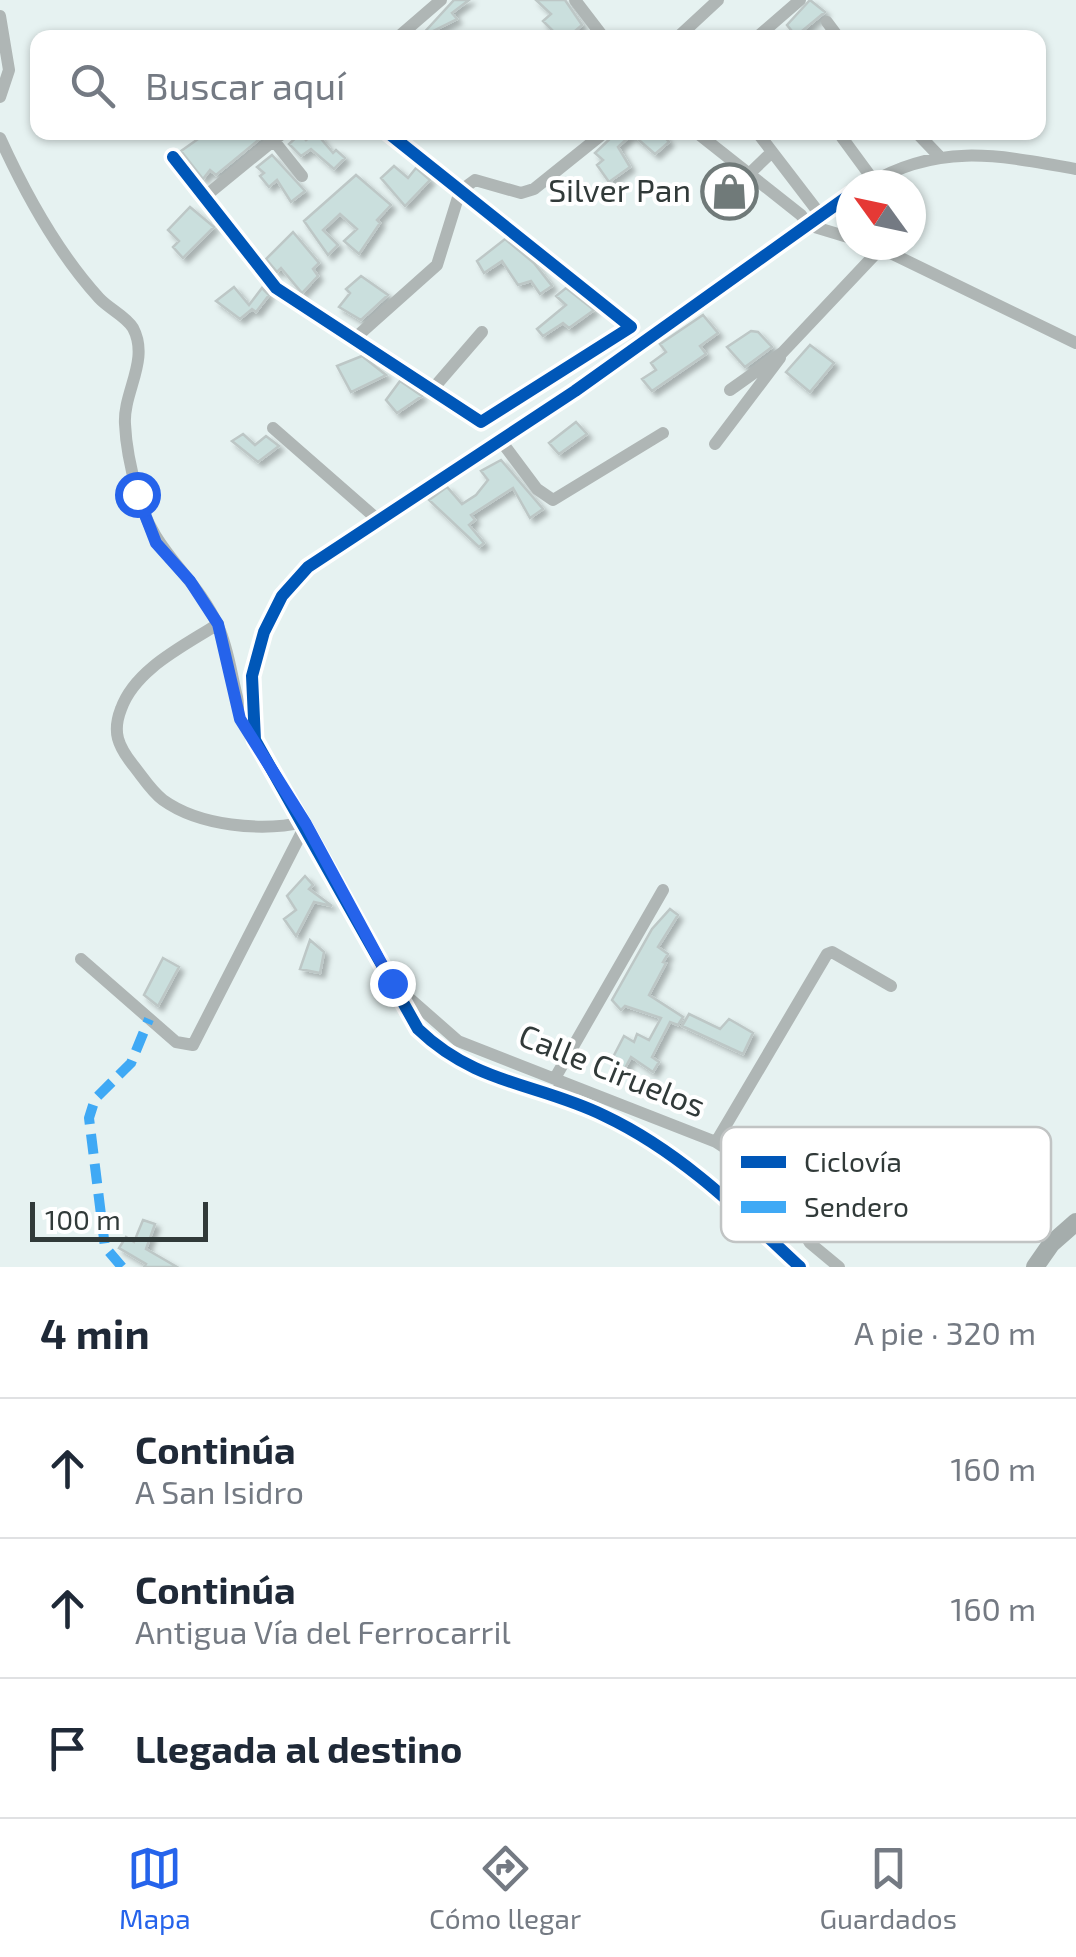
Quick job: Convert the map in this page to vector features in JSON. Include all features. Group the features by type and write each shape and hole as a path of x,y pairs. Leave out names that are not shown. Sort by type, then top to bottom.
{"main road":[{"path":"1035,1267 1051,1244 1076,1222"}],"street":[{"path":"407,30 441,0"},
{"path":"576,0 598,30"},
{"path":"685,30 718,0"},
{"path":"765,30 800,0"},
{"path":"0,16 9,70 0,97"},
{"path":"828,22 834,30"},
{"path":"0,138 62,248 100,299 132,326 140,350 124,421 137,494 156,543 190,581 218,624 240,719 305,823 418,1030 442,1053 476,1072 605,1116 704,1177 721,1193"},
{"path":"203,198 274,140"},
{"path":"281,140 302,176"},
{"path":"173,157 276,288 481,422 631,327 397,140"},
{"path":"354,339 436,265 460,190 475,180 521,193 534,189 595,140"},
{"path":"706,140 801,215 808,225 836,233"},
{"path":"763,140 819,214"},
{"path":"843,140 862,170"},
{"path":"924,140 938,155"},
{"path":"749,174 772,152"},
{"path":"902,170 938,155 993,154 1076,169"},
{"path":"255,740 252,676 264,632 282,596 308,567 576,391 836,203"},
{"path":"715,444 782,353 865,260"},
{"path":"907,260 1076,343"},
{"path":"431,392 482,332"},
{"path":"730,390 782,353"},
{"path":"562,371 576,391"},
{"path":"273,428 377,519"},
{"path":"501,442 538,490 553,500 663,432"},
{"path":"218,624 167,656 132,688 116,728 118,746 160,798 180,810 200,817 278,828 305,823"},
{"path":"82,959 176,1042 193,1045 305,823"},
{"path":"580,1107 555,1078 663,890"},
{"path":"725,1127 827,954 832,952 891,986"},
{"name":"Calle Ciruelos","path":"392,983 458,1040 721,1145"},
{"path":"716,1142 721,1134"},
{"path":"773,1242 800,1267"},
{"name":"Calle Ciruelos","path":"809,1242 839,1267"}],"building":[{"path":"454,0 469,0 452,13 457,19 426,30"},
{"path":"536,0 565,0 582,25 576,30 552,30 543,21 551,14"},
{"path":"810,0 825,12 803,30 791,30 787,25"},
{"path":"197,140 258,140 216,175 210,170 203,179 181,151"},
{"path":"293,140 322,140 333,153 336,150 345,158 334,169 311,149 301,156 289,144"},
{"path":"609,140 626,140 618,147 630,167 609,182 597,165 603,160 595,153"},
{"path":"639,140 667,140 655,154"},
{"path":"272,155 305,191 291,202 277,180 269,187 260,176 264,173 257,167"},
{"path":"394,166 408,178 416,168 430,180 405,206 381,178"},
{"path":"356,175 391,205 377,220 380,223 359,254 344,241 357,229 340,214 323,230 338,245 328,255 304,221"},
{"path":"190,207 214,227 183,258 173,247 179,241 168,230"},
{"path":"293,232 319,263 313,269 318,276 302,293 281,268 277,272 266,259"},
{"path":"505,239 534,263 552,286 540,294 531,281 518,285 502,261 484,273 477,261"},
{"path":"361,276 388,295 361,320 339,307 350,293 346,289"},
{"path":"234,287 249,305 262,288 269,295 256,312 252,309 240,319 216,301"},
{"path":"566,288 594,310 569,328 563,323 543,336 537,329 566,305 556,296"},
{"path":"703,315 718,333 700,346 706,354 652,391 642,379 656,370 651,363 666,352 660,344"},
{"path":"751,331 758,332 772,347 745,367 727,347"},
{"path":"810,345 834,363 810,392 786,372"},
{"path":"362,356 386,375 351,392 337,366"},
{"path":"400,381 422,396 397,413 386,400"},
{"path":"576,422 587,434 559,454 549,443"},
{"path":"243,434 255,445 266,436 279,446 258,462 232,441"},
{"path":"501,460 543,509 530,518 513,488 471,515 475,520 469,525 484,543 479,547 429,500 447,487 462,504 488,480 481,471"},
{"path":"305,876 313,885 309,889 332,906 314,902 296,936 284,919 296,910 287,896"},
{"path":"670,909 678,915 658,947 668,954 649,995 683,1017 678,1025 670,1022 652,1057 659,1062 653,1072 631,1057 624,1070 611,1061 624,1036 634,1042 637,1034 649,1040 661,1018 625,1006 621,1010 612,1000 652,929"},
{"path":"310,940 324,952 320,973 300,969"},
{"path":"163,958 179,967 158,1006 144,995"},
{"path":"689,1014 720,1029 729,1019 753,1033 743,1054 682,1026"},
{"path":"143,1220 155,1224 146,1249 177,1267 144,1267 146,1264 119,1248 126,1237 134,1242"}],"marked path":[{"path":"122,1267 105,1247 89,1118 95,1099 131,1063 149,1019"}],"cycle path":[{"path":"173,157 276,288 481,422 631,327 397,140"},
{"path":"721,1195 633,1131 580,1105 462,1062 418,1029 255,740 252,676 264,632 282,596 308,567 575,391 836,205"},
{"path":"773,1242 800,1267"}],"place":[{"name":"Silver Pan","path":"730,191"}],"route":[{"path":"137,494 156,543 190,581 218,624 240,719 306,824 392,983"}]}
